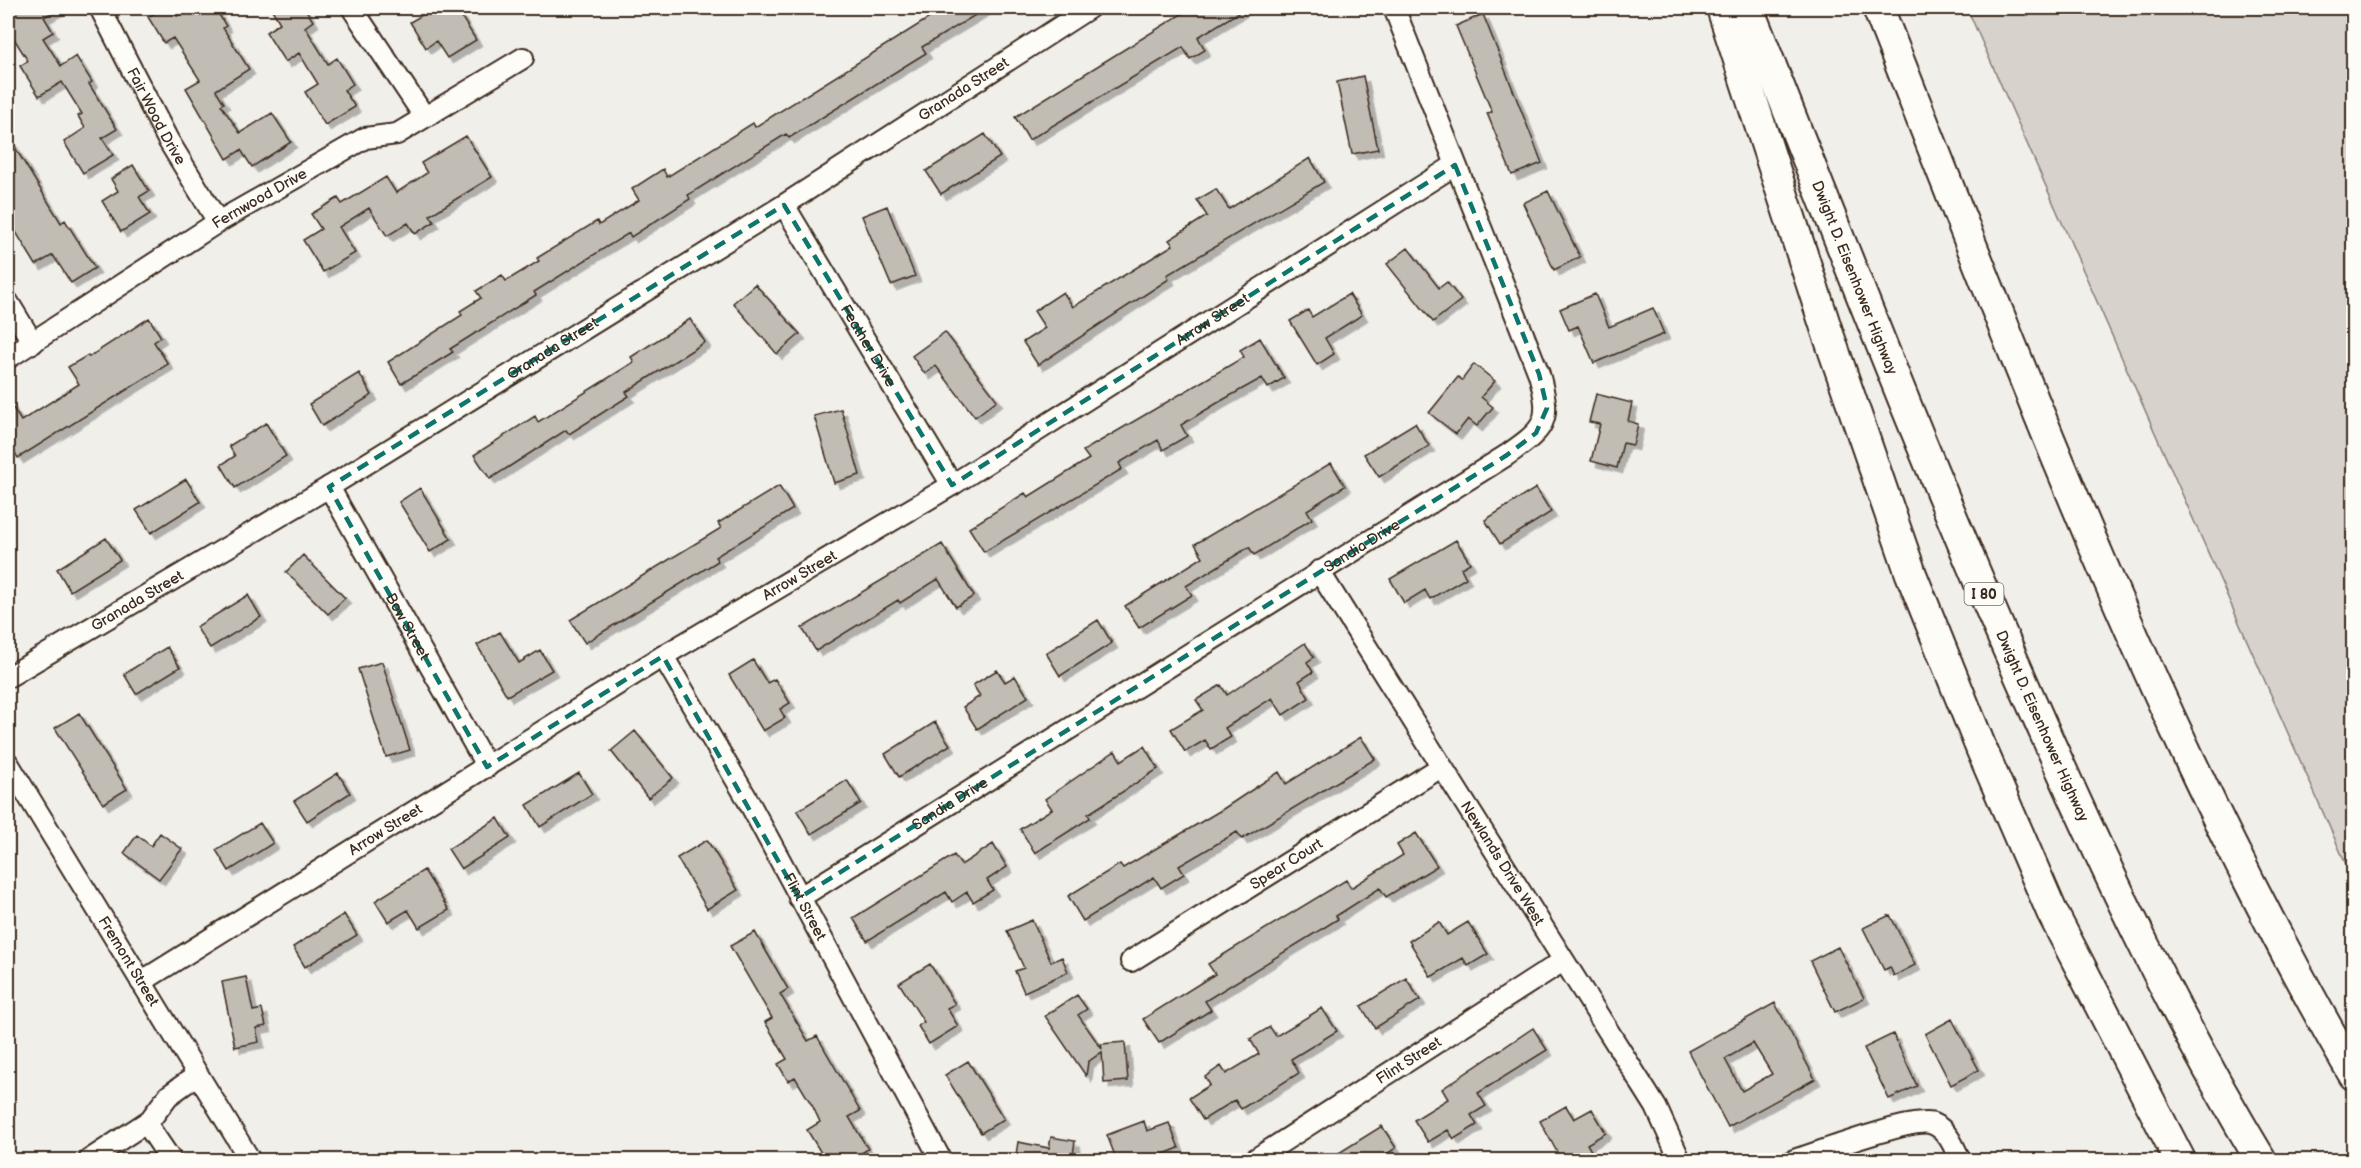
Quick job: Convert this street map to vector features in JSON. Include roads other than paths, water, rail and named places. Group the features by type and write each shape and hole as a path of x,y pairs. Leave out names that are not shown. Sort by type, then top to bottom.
{"highway":[{"path":"1722,8 1827,331 1915,585 1999,792 2052,912 2180,1161"},
{"name":"Dwight D. Eisenhower Highway","path":"1748,8 1888,363 2000,633 2088,831 2167,993 2261,1161"},
{"path":"1878,8 2012,346 2163,705 2275,933 2354,1076"},
{"path":"2163,705 2354,1038"}],"street":[{"name":"Fair Wood Drive","path":"100,8 168,140 218,222"},
{"path":"352,8 424,116"},
{"name":"Sandia Drive","path":"799,898 1507,455 1536,433 1544,421 1547,408 1539,374 1394,8"},
{"name":"Granada Street","path":"8,677 330,486 784,205 1083,9"},
{"name":"Fernwood Drive","path":"8,358 218,222 365,138 397,134 523,58"},
{"name":"Arrow Street","path":"141,982 663,656 952,485 1455,165"},
{"name":"Feather Drive","path":"784,205 952,485"},
{"path":"8,302 33,343"},
{"name":"Bow Street","path":"330,486 487,767"},
{"name":"Newlands Drive West","path":"1319,571 1656,1107 1680,1161"},
{"name":"Flint Street","path":"663,656 745,795 941,1161"},
{"name":"Fremont Street","path":"8,763 250,1161"},
{"name":"Spear Court","path":"1131,960 1441,766"},
{"name":"Flint Street","path":"1254,1161 1563,961"},
{"path":"89,1161 146,1123 168,1096 197,1075"},
{"path":"146,1123 171,1161"},
{"path":"1794,1161 1883,1132 1916,1124 1932,1123 1948,1135 1960,1161"}]}
